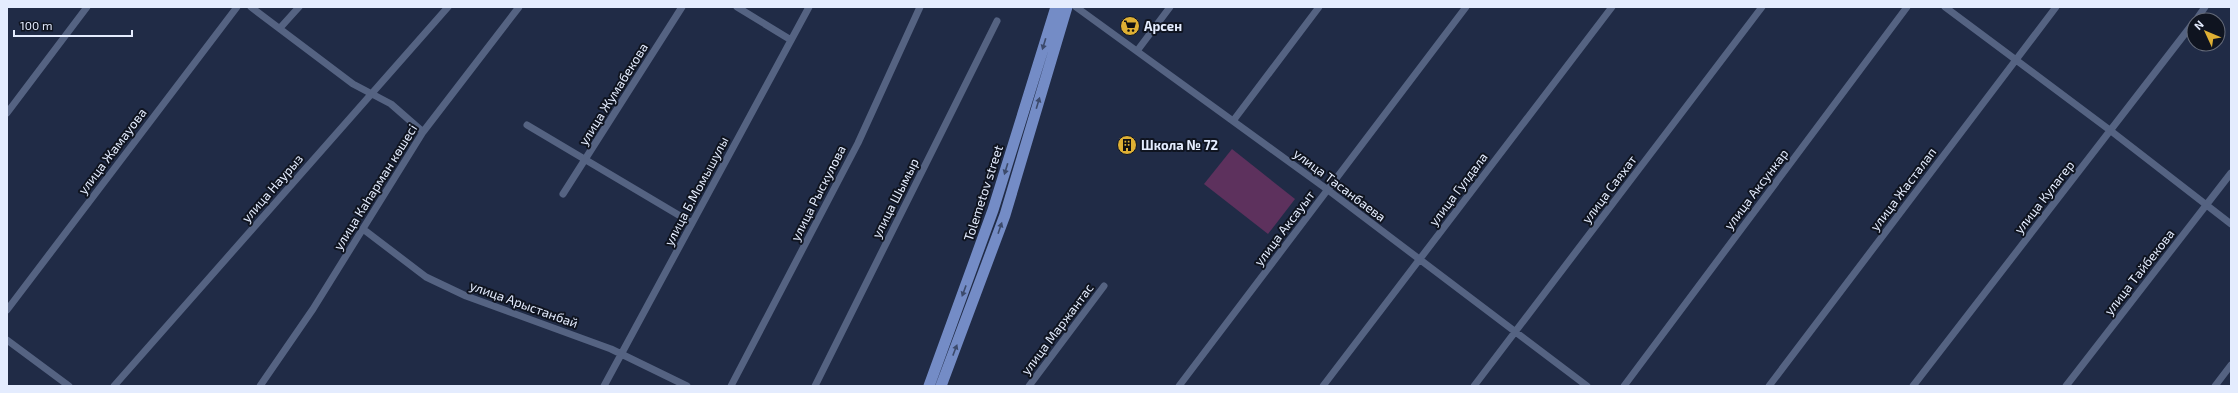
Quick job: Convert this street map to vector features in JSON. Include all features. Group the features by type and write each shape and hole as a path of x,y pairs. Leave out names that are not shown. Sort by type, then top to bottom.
{"main road":[{"name":"Tolemetov street","path":"929,386 993,210 1056,7"},
{"name":"Tolemetov street","path":"941,386 984,276 1005,215 1067,7"}],"street":[{"path":"7,113 87,7"},
{"name":"улица Жамауова","path":"7,310 237,7"},
{"path":"251,7 353,84 391,104 423,132"},
{"path":"280,28 299,7"},
{"name":"улица Наурыз","path":"114,386 448,7"},
{"name":"улица Каһарман көшесі","path":"260,386 314,309 423,132 519,7"},
{"name":"улица Жумабекова","path":"563,194 682,7"},
{"path":"737,7 791,40"},
{"name":"улица Б.Момышулы","path":"604,386 809,7"},
{"name":"улица Рыскулова","path":"731,386 858,143 920,7"},
{"name":"улица Тасанбаева","path":"1076,7 1328,190 1586,386"},
{"path":"1137,51 1170,7"},
{"path":"1233,121 1319,7"},
{"name":"улица Аксауыт","path":"1179,386 1466,7"},
{"name":"улица Гулдала","path":"1324,386 1612,7"},
{"name":"улица Саяхат","path":"1474,386 1762,7"},
{"name":"улица Аксункар","path":"1624,386 1907,7"},
{"path":"1945,7 2111,131 2231,224"},
{"name":"улица Жасталап","path":"1769,386 2056,7"},
{"name":"улица Шымыр","path":"815,386 997,21"},
{"name":"улица Кулагер","path":"1913,386 2186,33"},
{"path":"526,125 586,159 692,223"},
{"name":"улица Тайбекова","path":"2066,386 2231,173"},
{"name":"улица Арыстанбай","path":"363,229 426,277 466,296 569,332 621,354 687,386"},
{"name":"улица Маржантас","path":"1030,386 1104,286"},
{"path":"7,340 68,386"},
{"path":"2215,386 2231,365"}],"shaded area":[{"path":"1232,149 1295,199 1268,234 1204,184"}],"place":[{"name":"Арсен","path":"1130,26"},
{"name":"Школа № 72","path":"1127,145"}]}
